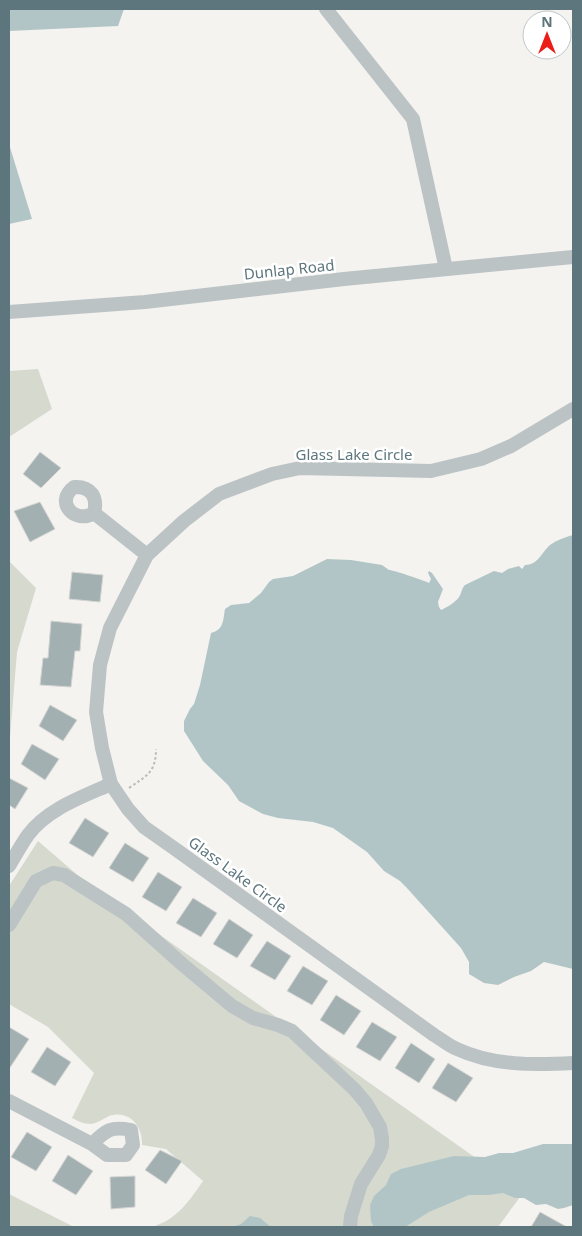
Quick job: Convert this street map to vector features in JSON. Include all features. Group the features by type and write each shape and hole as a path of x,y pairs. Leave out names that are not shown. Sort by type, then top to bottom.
{"street":[{"path":"326,9 413,119 446,269"},
{"name":"Dunlap Road","path":"9,312 145,302 344,279 573,258"},
{"name":"Glass Lake Circle","path":"573,408 511,446 481,459 431,471 300,468 272,474 219,494 184,521 147,555 110,628 100,665 96,712 102,748 115,789 128,810 144,827 457,1049 488,1060 538,1065 573,1063"},
{"path":"94,513 147,555"},
{"path":"9,866 29,834 48,815 72,802 115,789"},
{"path":"9,925 36,881 53,873 64,874 126,914 232,1006 253,1018 292,1031 355,1090 380,1127 382,1146 379,1155 361,1184 351,1216 350,1227"},
{"path":"9,1101 92,1144"}],"path":[{"path":"115,789 149,774 154,768 156,761 156,749"}],"shaded area":[{"path":"9,9 124,9 118,26 9,31"},
{"path":"9,144 32,219 9,224"},
{"path":"38,369 52,409 9,437 9,371"},
{"path":"573,535 573,969 544,962 531,971 498,985 484,983 469,974 469,962 461,948 406,887 384,871 367,852 333,828 313,822 278,818 263,814 239,801 228,785 203,761 184,731 184,721 194,704 200,685 211,633 221,627 225,609 231,605 249,603 273,579 293,576 327,559 351,560 382,565 389,570 429,583 431,579 429,571 443,589 438,602 441,610 458,599 465,585 494,571 502,573 519,566 522,569 525,565 536,561 553,543"},
{"path":"9,561 36,588 17,652 9,750"},
{"path":"38,841 81,878 119,906 490,1168 520,1197 498,1227 151,1227 168,1220 182,1209 203,1181 166,1149 142,1145 138,1126 129,1117 116,1114 91,1124 72,1118 94,1073 48,1027 9,1004 9,886"},
{"path":"543,1144 573,1144 573,1205 558,1209 546,1204 536,1205 524,1198 515,1198 503,1193 469,1195 429,1212 405,1227 374,1227 371,1221 370,1205 374,1196 386,1185 391,1174 401,1169 454,1156 485,1157 499,1153 513,1153"},
{"path":"9,1194 74,1227 9,1227"},
{"path":"250,1216 260,1218 271,1227 232,1227 241,1224"}],"building":[{"path":"40,452 61,468 41,488 23,474"},
{"path":"40,502 55,529 30,542 14,511"},
{"path":"72,572 103,575 100,602 69,599"},
{"path":"51,621 82,624 80,651 75,651 71,687 40,685 43,658 48,658"},
{"path":"50,705 77,720 63,741 39,726"},
{"path":"32,744 59,759 45,780 21,764"},
{"path":"9,778 28,788 15,809 9,805"},
{"path":"85,818 109,833 93,857 69,843"},
{"path":"125,843 149,858 133,882 109,868"},
{"path":"158,872 182,887 166,911 142,897"},
{"path":"193,898 217,913 201,937 176,923"},
{"path":"229,919 253,935 237,958 213,944"},
{"path":"267,941 291,956 275,980 250,966"},
{"path":"303,966 328,981 312,1005 287,991"},
{"path":"336,995 361,1011 344,1035 320,1020"},
{"path":"372,1022 397,1037 380,1061 356,1047"},
{"path":"9,1027 29,1039 9,1069"},
{"path":"411,1043 435,1059 419,1083 395,1068"},
{"path":"47,1047 71,1062 55,1086 31,1072"},
{"path":"448,1063 473,1078 456,1102 432,1088"},
{"path":"27,1132 52,1147 36,1171 11,1157"},
{"path":"160,1150 182,1161 166,1184 145,1170"},
{"path":"68,1155 93,1171 76,1195 52,1181"},
{"path":"135,1176 135,1207 111,1209 110,1177"},
{"path":"540,1212 567,1227 531,1227"}]}
